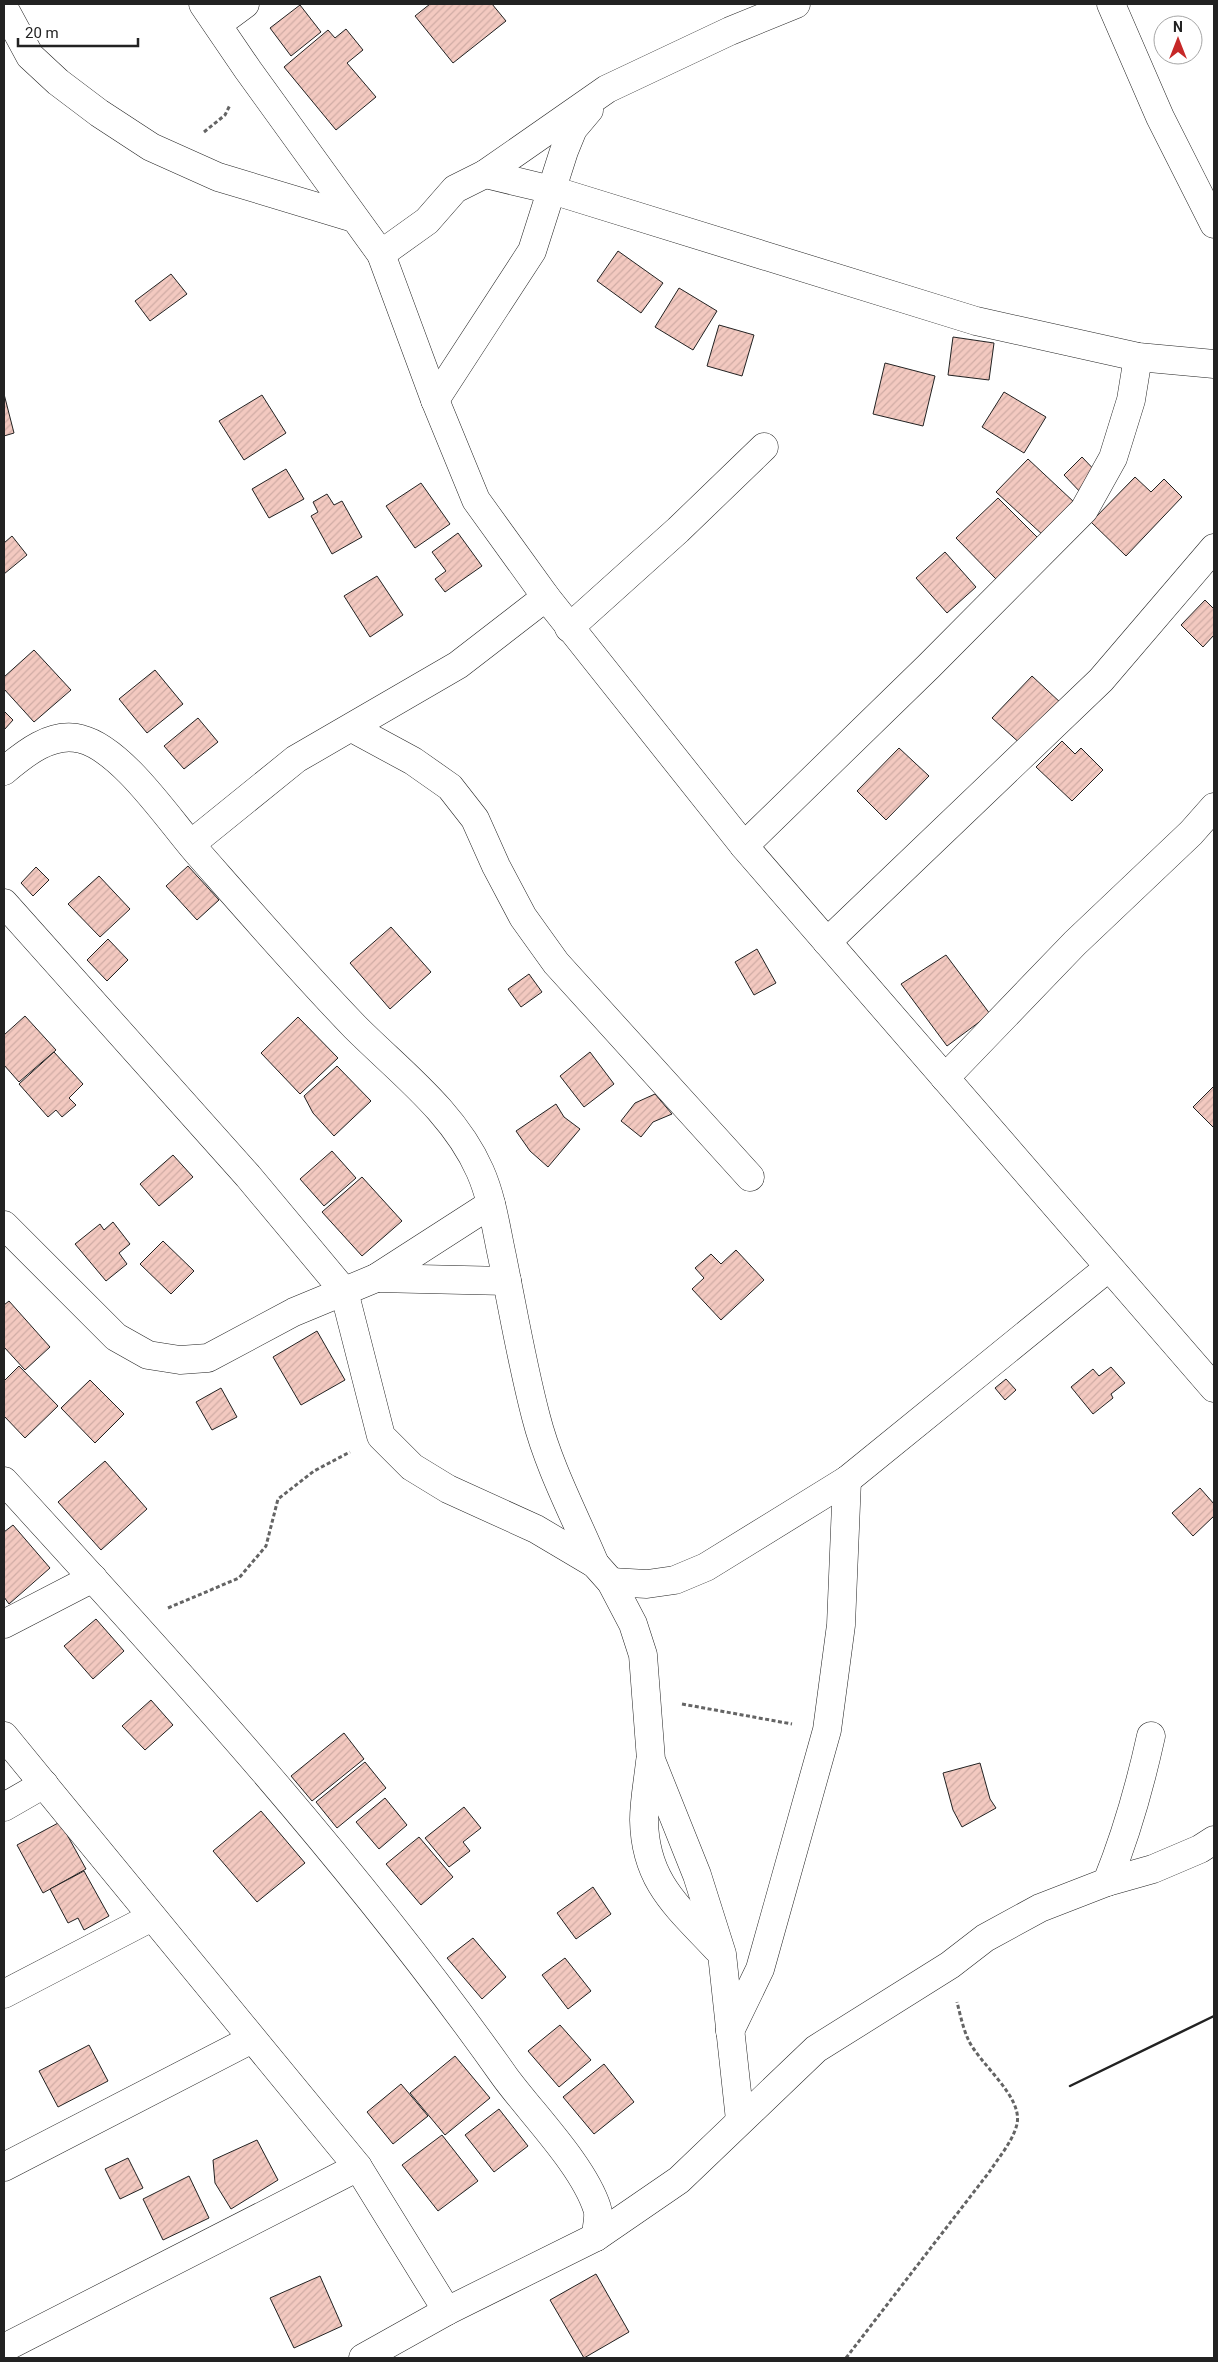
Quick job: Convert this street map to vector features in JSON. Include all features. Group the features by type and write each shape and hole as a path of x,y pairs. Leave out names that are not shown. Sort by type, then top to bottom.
{"street":[{"path":"245,4 211,14 248,70 381,254 435,400 476,500 569,628 744,846 1214,1388"},
{"path":"381,254 427,221 455,189 485,174 608,89 730,31 794,4"},
{"path":"1111,4 1160,117 1214,224"},
{"path":"4,8 30,56 58,82 99,113 151,147 218,177 354,218"},
{"path":"4,48 30,56"},
{"path":"435,400 532,251 564,150 573,129 608,89"},
{"path":"485,174 552,190 976,320 1138,357 1214,364"},
{"path":"744,846 929,666 1084,510 1113,458 1131,400 1138,357"},
{"path":"569,628 678,530 764,447"},
{"path":"827,942 1101,680 1214,548"},
{"path":"191,844 296,760 458,664 546,598"},
{"path":"352,728 413,762 450,787 475,819 496,866 523,917 556,963 750,1177"},
{"path":"4,771 22,756 49,740 79,738 103,748 128,770 191,844 356,1027 425,1094 457,1129 480,1171 491,1204 523,1364 547,1456 603,1573 633,1624 643,1655 651,1760 644,1819 647,1855 658,1881 677,1906 722,1954"},
{"path":"944,1078 1075,944 1191,832 1214,807"},
{"path":"4,903 248,1176 344,1291 382,1436 412,1467 441,1484 536,1529 603,1573 647,1584 675,1580 706,1567 848,1480 1108,1268"},
{"path":"4,1225 116,1337 148,1355 180,1360 208,1358 266,1325 376,1278 491,1204"},
{"path":"376,1278 507,1281"},
{"path":"730,2031 760,1969 827,1730 842,1625 848,1480"},
{"path":"4,1481 93,1578 320,1836 461,2014 522,2101 581,2175 598,2210 596,2237"},
{"path":"4,1624 93,1578"},
{"path":"4,1736 358,2167 447,2312"},
{"path":"1107,1882 1120,1849 1141,1782 1151,1736"},
{"path":"651,1760 697,1875 722,1954 740,2120"},
{"path":"4,1807 44,1784"},
{"path":"363,2358 447,2312 596,2237 679,2180 816,2049 950,1966 985,1938 1040,1908 1107,1882 1153,1868 1200,1849 1214,1840"},
{"path":"4,1994 152,1917"},
{"path":"4,2167 252,2039"},
{"path":"4,2348 358,2167"}],"path":[{"path":"151,147 198,137 225,115 248,70"},
{"path":"132,1622 239,1578 266,1546 278,1499 314,1471 382,1436"},
{"path":"647,1697 827,1730"},
{"path":"846,2358 990,2171 1010,2142 1017,2124 1016,2109 1009,2095 981,2061 968,2039 950,1966"}],"building":[{"path":"430,4 492,4 506,21 453,63 415,16"},
{"path":"300,5 321,32 291,56 270,28"},
{"path":"346,29 363,50 347,63 376,97 336,130 284,67 328,30 335,38"},
{"path":"618,251 663,283 641,313 597,281"},
{"path":"171,274 187,294 150,321 135,301"},
{"path":"679,288 717,311 693,350 655,327"},
{"path":"719,325 754,335 742,376 707,366"},
{"path":"953,337 994,343 989,380 948,375"},
{"path":"885,363 935,376 923,426 873,414"},
{"path":"1004,392 1046,417 1024,453 982,427"},
{"path":"4,394 14,433 4,436"},
{"path":"262,395 286,433 244,460 219,421"},
{"path":"1082,457 1101,477 1083,495 1064,475"},
{"path":"1028,459 1075,503 1044,536 996,492"},
{"path":"286,469 304,499 269,518 252,489"},
{"path":"1135,477 1151,492 1164,479 1182,497 1126,556 1091,522"},
{"path":"421,483 450,524 415,548 386,506"},
{"path":"327,494 334,505 342,501 362,537 332,554 311,516 318,512 313,502"},
{"path":"998,498 1038,538 996,579 956,538"},
{"path":"458,533 482,566 445,592 435,579 446,571 432,552"},
{"path":"12,536 27,555 4,574 4,543"},
{"path":"945,552 976,587 947,613 916,578"},
{"path":"377,576 403,615 370,637 344,596"},
{"path":"1205,600 1214,609 1214,635 1203,647 1181,625"},
{"path":"34,650 71,690 34,722 4,689 4,677"},
{"path":"155,670 183,704 147,733 119,699"},
{"path":"1032,676 1062,704 1023,746 992,718"},
{"path":"4,711 13,720 4,730"},
{"path":"198,718 218,742 184,769 164,746"},
{"path":"1062,741 1075,754 1081,748 1103,770 1072,801 1036,767"},
{"path":"899,748 929,776 886,820 857,791"},
{"path":"188,866 219,900 197,920 166,886"},
{"path":"36,867 49,880 33,896 21,883"},
{"path":"99,876 130,909 100,937 68,904"},
{"path":"391,927 431,972 390,1009 350,963"},
{"path":"108,939 128,960 107,981 87,960"},
{"path":"757,949 776,983 754,995 735,962"},
{"path":"946,955 990,1014 947,1046 901,984"},
{"path":"529,974 542,992 521,1007 508,989"},
{"path":"25,1016 56,1050 19,1082 4,1065 4,1035"},
{"path":"298,1017 338,1058 300,1094 261,1053"},
{"path":"54,1052 83,1084 69,1098 76,1105 62,1117 56,1110 48,1117 19,1084"},
{"path":"590,1052 614,1084 584,1107 560,1076"},
{"path":"337,1066 371,1101 334,1136 313,1113 304,1096"},
{"path":"1214,1086 1214,1128 1193,1107"},
{"path":"655,1094 672,1114 653,1122 641,1137 621,1121 635,1103"},
{"path":"556,1104 564,1117 580,1129 548,1167 530,1151 516,1131"},
{"path":"332,1151 356,1178 324,1206 300,1179"},
{"path":"173,1155 193,1177 159,1206 140,1184"},
{"path":"362,1177 402,1221 362,1256 322,1212"},
{"path":"113,1222 130,1244 119,1253 127,1264 106,1281 75,1244 100,1224 104,1230"},
{"path":"163,1241 194,1271 171,1294 140,1264"},
{"path":"736,1250 764,1280 721,1320 692,1289 704,1278 695,1268 711,1254 721,1264"},
{"path":"9,1301 50,1347 25,1370 4,1347 4,1305"},
{"path":"317,1331 345,1380 301,1405 273,1357"},
{"path":"19,1366 58,1406 25,1438 4,1416 4,1381"},
{"path":"1111,1367 1125,1383 1111,1394 1113,1398 1093,1414 1071,1387 1093,1369 1099,1376"},
{"path":"1006,1379 1016,1390 1005,1400 995,1388"},
{"path":"90,1380 124,1414 95,1443 61,1408"},
{"path":"221,1388 237,1417 212,1430 196,1402"},
{"path":"105,1461 147,1509 101,1550 58,1502"},
{"path":"1200,1488 1214,1504 1214,1516 1193,1536 1172,1513"},
{"path":"13,1525 50,1568 9,1604 4,1597 4,1532"},
{"path":"96,1619 124,1651 93,1679 64,1646"},
{"path":"151,1700 173,1725 145,1750 122,1726"},
{"path":"344,1733 364,1759 312,1801 291,1776"},
{"path":"365,1762 386,1788 337,1828 316,1802"},
{"path":"980,1763 990,1799 996,1808 962,1827 953,1810 943,1773"},
{"path":"385,1798 407,1825 379,1849 356,1822"},
{"path":"464,1807 481,1828 463,1842 470,1851 449,1867 425,1838"},
{"path":"261,1811 305,1863 257,1902 213,1851"},
{"path":"60,1822 86,1869 43,1893 17,1845"},
{"path":"419,1837 453,1877 421,1905 386,1864"},
{"path":"84,1871 109,1916 84,1930 78,1918 68,1923 50,1889"},
{"path":"593,1887 611,1914 576,1939 557,1913"},
{"path":"473,1938 506,1977 482,1999 447,1958"},
{"path":"565,1958 591,1991 568,2009 542,1975"},
{"path":"560,2025 591,2060 559,2087 528,2051"},
{"path":"89,2045 108,2081 58,2107 39,2071"},
{"path":"455,2056 490,2098 445,2135 410,2093"},
{"path":"604,2064 634,2102 594,2134 563,2097"},
{"path":"401,2084 428,2116 393,2144 367,2112"},
{"path":"499,2109 528,2146 494,2172 465,2135"},
{"path":"442,2135 478,2181 438,2211 402,2165"},
{"path":"257,2140 278,2180 231,2209 215,2183 213,2160"},
{"path":"128,2158 143,2188 120,2199 105,2169"},
{"path":"189,2176 209,2218 163,2240 143,2199"},
{"path":"596,2274 629,2332 584,2358 550,2300"},
{"path":"320,2276 342,2326 294,2348 270,2298"}],"wall":[{"path":"1070,2086 1214,2016"}]}
